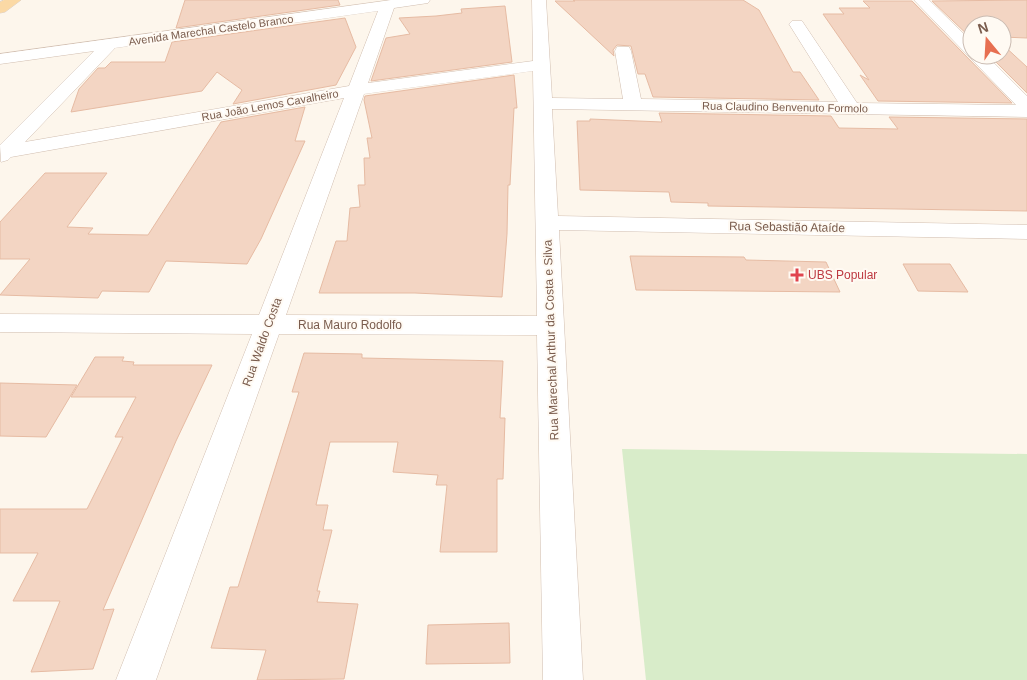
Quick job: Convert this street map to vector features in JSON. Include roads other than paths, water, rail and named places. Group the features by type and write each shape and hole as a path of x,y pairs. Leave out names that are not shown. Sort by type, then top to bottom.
{"main road":[{"path":"0,9 14,0"}],"street":[{"name":"Avenida Marechal Castelo Branco","path":"0,51 378,2 423,0"},
{"name":"Rua Marechal Arthur da Costa e Silva","path":"539,0 563,680"},
{"path":"921,0 962,41"},
{"name":"Avenida Marechal Castelo Branco","path":"0,59 110,44 378,2"},
{"name":"Rua Waldo Costa","path":"136,680 356,90 378,2"},
{"path":"797,24 852,108"},
{"path":"2,154 110,44"},
{"path":"623,51 633,104"},
{"name":"Rua João Lemos Cavalheiro","path":"2,154 356,90 542,65"},
{"path":"986,65 1027,106"},
{"name":"Rua Claudino Benvenuto Formolo","path":"543,103 1027,111"},
{"name":"Rua Sebastião Ataíde","path":"547,223 1027,232"},
{"name":"Rua Mauro Rodolfo","path":"0,323 550,326"}],"place":[{"name":"UBS Popular","path":"797,275"}]}
